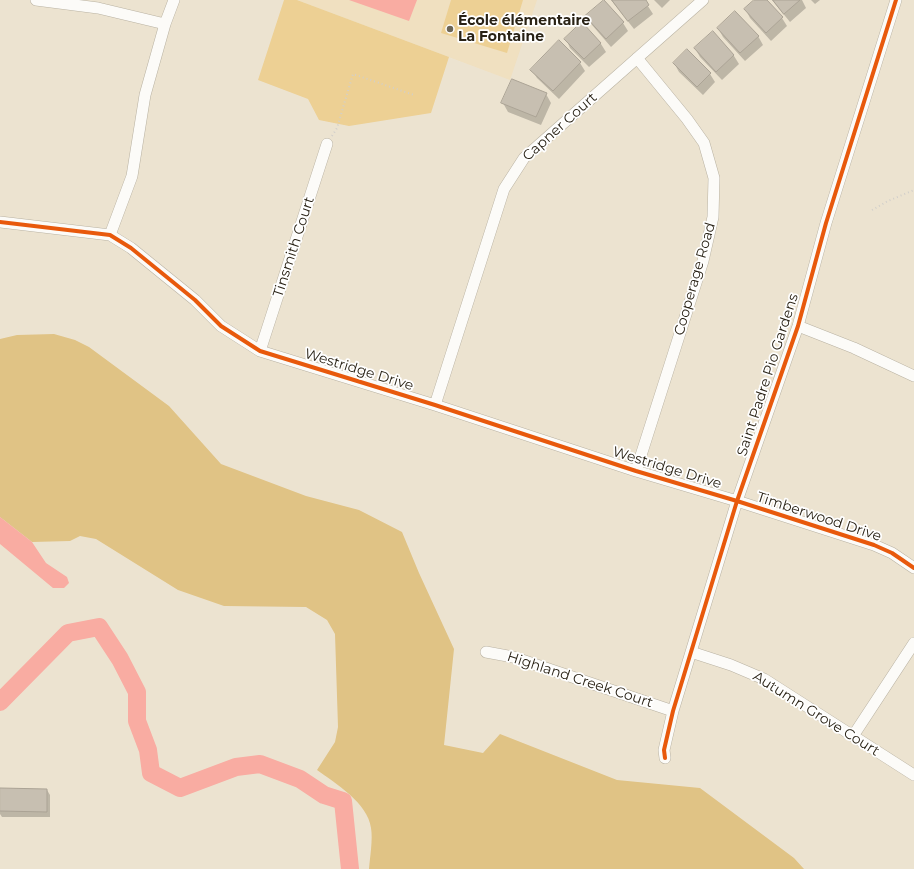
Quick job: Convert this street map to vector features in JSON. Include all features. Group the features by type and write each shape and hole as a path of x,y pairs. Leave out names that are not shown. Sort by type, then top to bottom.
{"street":[{"path":"36,0 98,8 165,24"},
{"path":"110,235 132,176 145,95 165,24 174,0"},
{"name":"Capner Court","path":"435,405 504,189 524,158 703,0"},
{"name":"Saint Padre Pio Gardens","path":"665,758 664,750 673,711 737,501 798,326 826,223 896,0"},
{"name":"Cooperage Road","path":"636,471 703,261 713,217 714,178 704,143 687,119 637,58"},
{"name":"Tinsmith Court","path":"260,351 327,144"},
{"name":"Westridge Drive","path":"0,222 110,235 131,248 195,300 221,326 260,351 435,405 636,471 737,501"},
{"path":"798,326 854,348 914,376"},
{"name":"Timberwood Drive","path":"737,501 874,546 892,553 914,568"},
{"path":"853,736 914,644"},
{"name":"Highland Creek Court","path":"486,652 513,657 673,711"},
{"name":"Autumn Grove Court","path":"691,652 731,665 764,679 914,775"}],"path":[{"path":"327,144 337,128 353,74 414,95"},
{"path":"872,210 888,201 914,190"}],"shaded area":[{"path":"284,0 297,0 449,57 431,113 349,126 319,120 308,99 258,80"},
{"name":"École élémentaire La Fontaine","path":"297,0 537,0 510,80"},
{"path":"349,0 417,0 409,21"},
{"path":"451,0 523,0 507,53 441,33"},
{"path":"54,334 75,340 89,347 169,406 221,464 306,496 359,510 402,532 454,649 444,745 483,753 500,734 617,780 700,788 794,858 804,869 369,869 372,837 369,819 364,810 350,794 317,770 335,742 338,727 335,634 327,620 306,607 224,606 178,590 96,539 80,536 70,541 32,542 0,517 0,339 17,335"},
{"path":"0,517 32,542 46,563 67,577 69,583 64,588 53,588 0,544"}],"building":[{"path":"604,0 624,22 606,39 585,16"},
{"path":"612,0 646,0 649,5 628,21"},
{"path":"754,0 767,0 783,17 766,33 744,9"},
{"path":"773,0 800,0 784,14"},
{"path":"735,11 759,36 740,53 717,28"},
{"path":"582,22 601,43 584,59 564,39"},
{"path":"713,31 734,55 716,72 694,48"},
{"path":"559,40 581,62 553,91 530,70"},
{"path":"687,49 711,73 697,87 673,63"},
{"path":"512,79 547,93 536,117 501,103"},
{"path":"0,788 47,789 47,812 0,811"}],"waterway":[{"path":"0,702 68,633 99,627 120,659 137,692 137,721 148,750 151,773 180,788 236,767 260,764 300,779 324,795 343,801 350,869"}],"cycle path":[{"path":"665,758 664,750 673,711 737,501 798,326 826,223 896,0"},
{"path":"0,222 110,235 131,248 195,300 221,326 260,351 435,405 636,471 737,501 874,545 892,553 914,568"}],"place":[{"name":"École élémentaire La Fontaine","path":"450,29"}]}
